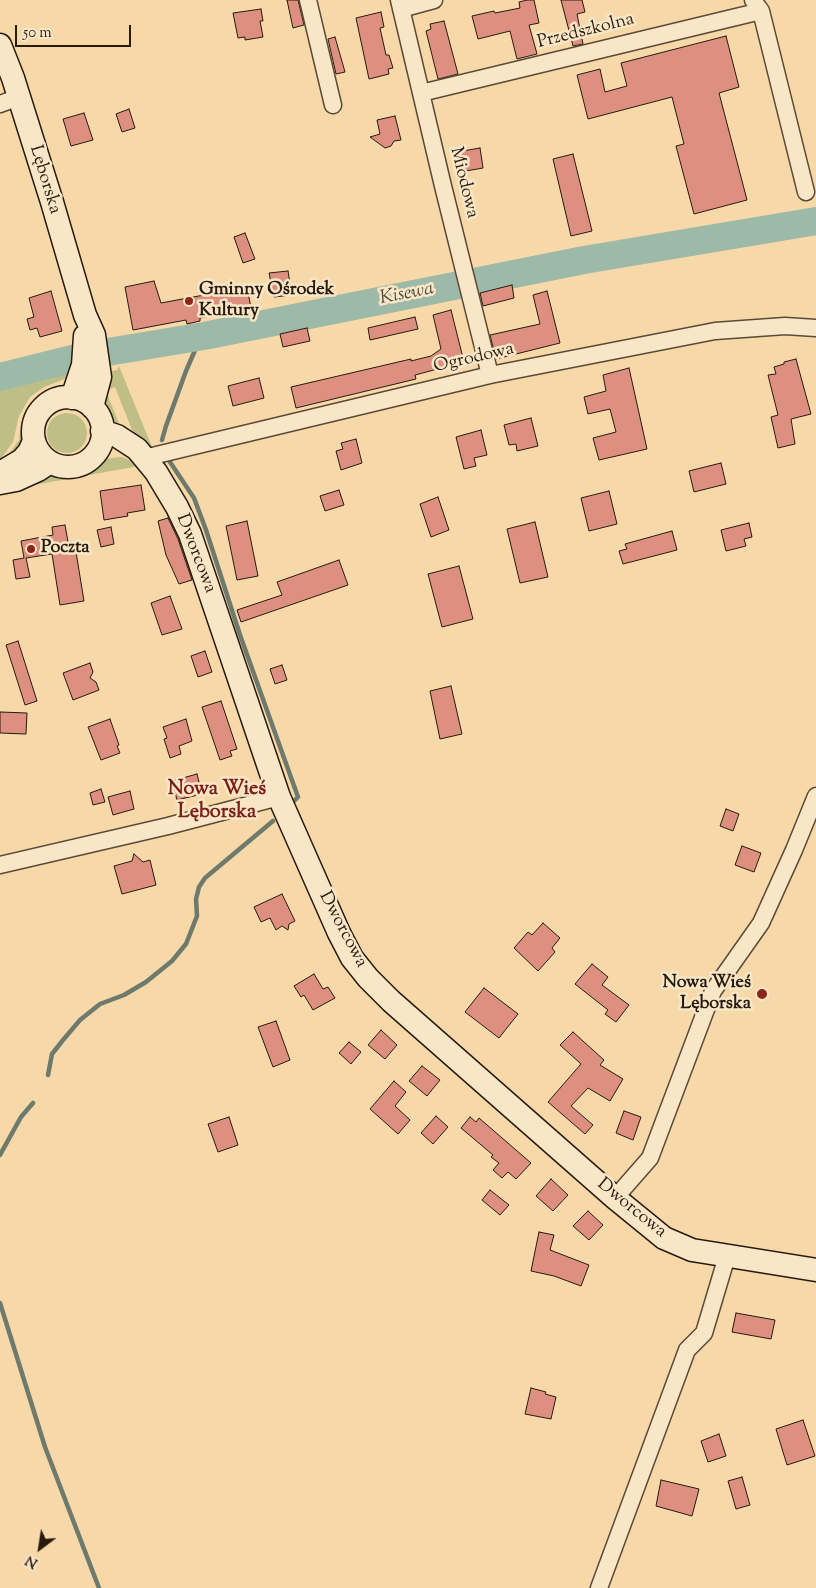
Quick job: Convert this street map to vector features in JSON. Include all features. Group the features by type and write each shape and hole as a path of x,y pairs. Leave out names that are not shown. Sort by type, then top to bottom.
{"street":[{"path":"308,0 333,105"},
{"path":"400,4 434,0"},
{"name":"Miodowa","path":"400,4 490,375"},
{"path":"757,5 806,192"},
{"name":"Przedszkolna","path":"421,93 757,5"},
{"name":"Lęborska","path":"0,45 9,101 85,316 91,325 91,364 82,402"},
{"name":"Ogrodowa","path":"144,458 490,375 715,331 785,326 816,328"},
{"path":"61,398 82,402 98,416 101,439 93,456 84,463 63,467 44,458 37,449 33,428 36,417 42,408 61,398"},
{"name":"Dworcowa","path":"101,439 129,442 168,489 190,534 279,796 339,933 352,958 368,978 391,1002 615,1198 666,1239 692,1250 816,1270"},
{"path":"0,473 22,460 29,452 34,441"},
{"path":"0,483 16,480 50,462"},
{"path":"0,865 168,826 279,796"},
{"path":"615,1198 650,1158 713,991 762,923 816,796"},
{"path":"598,1588 687,1350 704,1333 727,1256"}],"shaded area":[{"path":"119,366 152,447 145,446 136,440 115,387 106,391 122,431 111,421 105,411 103,404 106,372 117,370"},
{"path":"70,371 65,379 44,387 30,397 19,416 13,442 0,460 0,388"},
{"path":"65,386 44,398 34,407 26,425 24,441 4,461 19,440 21,424 25,413 31,405 43,393"},
{"path":"71,413 78,416 84,422 87,433 86,441 78,450 71,453 63,453 56,450 48,441 47,429 50,422 59,414"},
{"path":"121,457 133,461 139,466 1,491 52,474 73,475 105,459"}],"building":[{"path":"287,0 298,0 304,25 293,28"},
{"path":"534,0 539,23 529,25 537,54 517,59 510,31 478,39 472,16 520,8 519,2"},
{"path":"561,0 582,0 585,12 577,14 583,44 573,46"},
{"path":"261,9 263,21 260,21 263,37 245,40 245,37 238,38 233,13"},
{"path":"381,12 384,27 380,28 386,55 389,55 393,68 388,69 389,74 369,79 356,18"},
{"path":"444,21 458,74 438,79 426,31 431,29 430,24"},
{"path":"726,36 739,87 719,93 747,200 694,214 676,146 684,144 672,97 588,119 577,75 600,69 605,92 627,86 621,63"},
{"path":"335,37 345,72 336,74 328,39"},
{"path":"129,109 135,128 122,132 116,114"},
{"path":"84,113 93,140 71,146 63,119"},
{"path":"395,116 401,140 394,141 391,146 385,148 370,137 380,134 377,120"},
{"path":"480,148 483,168 460,172 457,152"},
{"path":"573,154 592,231 571,236 553,159"},
{"path":"245,233 255,259 243,263 234,237"},
{"path":"288,271 292,295 274,297 269,273"},
{"name":"Gminny Ośrodek Kultury","path":"154,281 161,303 247,287 251,308 200,318 200,321 187,324 186,320 133,330 125,287"},
{"path":"512,285 514,298 483,306 480,293"},
{"path":"51,291 62,331 40,337 37,328 30,330 27,319 34,317 29,298"},
{"path":"547,291 560,343 496,359 490,335 540,324 533,295"},
{"path":"451,310 464,362 415,375 416,379 296,408 291,387 431,356 441,349 433,315"},
{"path":"415,317 418,329 370,340 368,328"},
{"path":"307,328 310,341 283,347 280,334"},
{"path":"796,359 811,414 791,419 795,444 778,448 771,417 778,415 768,375 776,374 774,367"},
{"path":"629,368 647,449 599,460 593,438 616,432 610,409 588,414 584,397 606,391 603,375"},
{"path":"259,378 264,398 233,406 228,386"},
{"path":"531,418 538,446 517,451 516,444 509,445 504,425"},
{"path":"481,430 487,455 474,458 476,466 464,469 456,437"},
{"path":"356,439 362,463 341,470 336,451 343,449 341,443"},
{"path":"721,463 726,484 694,492 689,471"},
{"path":"141,485 145,510 127,513 128,516 104,520 100,491"},
{"path":"339,490 344,505 325,511 320,496"},
{"path":"609,491 617,524 589,531 581,498"},
{"path":"438,497 449,530 431,537 420,504"},
{"path":"168,518 178,539 192,580 179,584 166,555 158,521"},
{"path":"247,521 258,576 237,580 226,526"},
{"path":"535,522 548,577 520,583 507,529"},
{"path":"749,523 752,537 744,539 746,546 726,551 721,530"},
{"path":"65,525 70,553 76,552 84,601 60,605 52,554 26,558 30,577 16,579 13,560 24,558 21,541 53,535 52,527"},
{"path":"111,527 114,544 101,547 97,530"},
{"path":"672,531 677,550 623,564 619,551 627,549 625,544"},
{"path":"339,560 348,585 241,622 237,610 282,595 277,582"},
{"path":"459,566 473,619 442,627 428,574"},
{"path":"170,596 182,629 162,635 151,603"},
{"path":"18,641 37,701 25,705 6,645"},
{"path":"205,651 212,672 198,677 191,656"},
{"path":"90,663 93,672 90,678 96,682 99,690 73,700 63,673"},
{"path":"282,665 287,680 275,684 270,669"},
{"path":"451,686 462,734 440,739 430,691"},
{"path":"221,701 237,749 230,751 232,756 220,760 202,707"},
{"path":"0,712 27,713 26,734 0,733"},
{"path":"110,719 120,753 101,760 88,727"},
{"path":"186,719 192,741 179,746 181,754 170,758 164,739 167,738 163,727"},
{"path":"197,774 202,794 177,800 172,781"},
{"path":"101,789 105,802 93,805 90,793"},
{"path":"130,791 134,809 113,815 108,797"},
{"path":"726,809 739,814 733,831 720,826"},
{"path":"742,846 761,853 754,872 735,865"},
{"path":"134,854 143,862 150,860 156,885 122,894 114,866 132,861"},
{"path":"282,894 295,921 289,924 288,930 282,926 276,930 270,918 261,922 254,907"},
{"path":"543,923 560,938 552,948 555,952 538,971 514,948 528,932 532,935"},
{"path":"592,964 608,977 602,985 629,1005 616,1022 605,1014 608,1010 575,984"},
{"path":"314,974 323,989 328,987 335,998 313,1010 304,995 301,997 294,986"},
{"path":"484,988 518,1014 499,1038 465,1012"},
{"path":"276,1021 290,1060 273,1067 258,1027"},
{"path":"381,1030 397,1045 385,1059 368,1045"},
{"path":"573,1032 604,1060 600,1065 623,1079 610,1101 588,1088 571,1106 593,1125 585,1134 548,1102 581,1064 560,1045"},
{"path":"349,1042 361,1052 351,1064 339,1053"},
{"path":"422,1066 440,1080 427,1096 409,1081"},
{"path":"394,1081 406,1092 395,1106 410,1120 398,1134 370,1109"},
{"path":"624,1111 641,1117 633,1140 616,1133"},
{"path":"436,1116 448,1127 433,1144 421,1133"},
{"path":"229,1117 238,1145 218,1152 208,1124"},
{"path":"470,1117 476,1122 479,1118 531,1163 516,1179 508,1172 502,1178 493,1170 499,1163 491,1157 493,1155 461,1128"},
{"path":"551,1179 568,1195 553,1211 536,1196"},
{"path":"490,1190 509,1205 500,1215 482,1200"},
{"path":"588,1211 603,1225 589,1240 573,1226"},
{"path":"539,1232 554,1235 550,1250 589,1265 581,1286 554,1276 531,1271"},
{"path":"736,1313 775,1320 771,1339 732,1332"},
{"path":"531,1388 556,1397 551,1419 525,1414"},
{"path":"803,1420 815,1456 787,1465 776,1429"},
{"path":"719,1434 726,1456 708,1462 701,1441"},
{"path":"742,1477 750,1505 736,1509 728,1481"},
{"path":"661,1480 699,1489 692,1516 656,1506"}],"waterway":[{"name":"Kisewa","path":"0,377 84,356 204,336 584,260 816,221"},
{"path":"162,440 186,371 196,348 204,336"},
{"path":"170,462 194,498 206,530 240,635 298,797 293,802"},
{"path":"48,1075 52,1054 80,1020 100,1004 124,995 146,982 172,961 186,944 197,916 196,899 199,887 205,878 273,821"},
{"path":"0,1155 21,1117 33,1103"},
{"path":"0,1303 45,1447 99,1588"}],"place":[{"name":"Gminny Ośrodek Kultury","path":"189,301"},
{"name":"Poczta","path":"31,549"},
{"name":"Nowa Wieś Lęborska","path":"762,994"}],"district":[{"name":"Nowa Wieś Lęborska","path":"217,802"}]}
